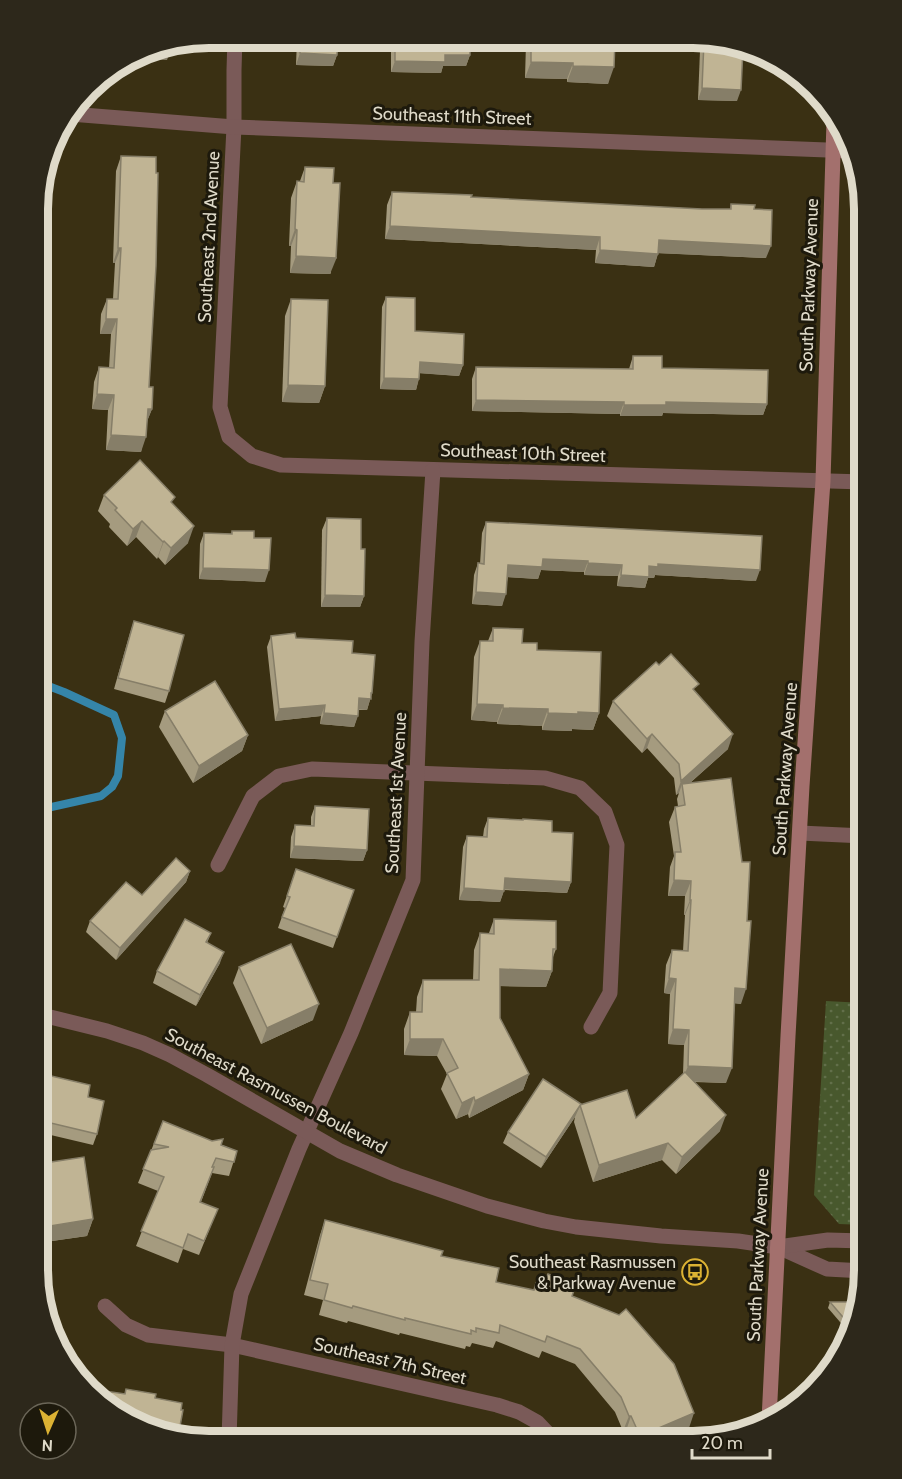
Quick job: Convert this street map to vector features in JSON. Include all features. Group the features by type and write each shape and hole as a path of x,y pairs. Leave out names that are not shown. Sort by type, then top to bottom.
{"main road":[{"name":"South Parkway Avenue","path":"769,1411 788,1036 823,481 834,132"}],"street":[{"name":"Southeast 2nd Avenue","path":"229,437 220,407 234,127 235,48"},
{"name":"Southeast 11th Street","path":"79,115 234,127 843,150"},
{"name":"Southeast 10th Street","path":"229,437 252,456 281,465 854,482"},
{"name":"Southeast 1st Avenue","path":"307,1133 351,1033 413,880 422,642 433,470"},
{"path":"218,865 253,796 279,776 312,769 545,778 580,788 605,812 617,845 610,993 591,1027"},
{"path":"800,833 854,836"},
{"name":"Southeast Rasmussen Boulevard","path":"48,1016 143,1043 207,1075 340,1151 397,1175 487,1206 576,1227 661,1236 738,1240 778,1247"},
{"path":"229,1431 232,1345 241,1294 307,1133"},
{"path":"778,1247 828,1240 854,1241"},
{"path":"778,1247 827,1269 854,1270"},
{"name":"Southeast 7th Street","path":"105,1306 126,1326 148,1335 232,1345 497,1405 519,1412 537,1422 546,1431"}],"green space":[{"path":"826,1001 854,1002 854,1225 839,1224 814,1195"}],"building":[{"path":"300,48 337,48 337,55 300,53"},
{"path":"395,48 470,48 470,55 445,55 445,62 395,61"},
{"path":"531,48 615,48 614,67 531,62"},
{"path":"704,49 743,56 741,90 702,88"},
{"path":"121,156 156,157 156,173 158,173 156,266 149,387 153,387 152,409 148,409 146,437 111,435 114,395 97,394 99,367 114,368 117,319 106,319 107,299 118,299 121,248 118,248"},
{"path":"305,167 334,168 333,183 340,183 336,258 296,256 297,181 304,182"},
{"path":"392,192 702,209 731,209 731,204 755,205 754,209 772,210 771,246 659,240 658,254 600,250 600,237 390,226"},
{"path":"386,297 415,298 415,331 464,334 463,365 420,362 419,379 384,378"},
{"path":"291,299 328,300 325,386 288,385"},
{"path":"633,356 662,356 662,368 768,370 767,404 666,402 666,405 624,405 624,402 476,400 476,367 633,369"},
{"path":"140,460 175,497 171,502 194,526 171,548 142,521 133,529 104,495"},
{"path":"327,518 361,519 361,549 365,549 364,596 325,595"},
{"path":"486,522 762,536 760,570 658,564 658,567 649,566 649,577 621,575 622,565 543,559 542,567 508,565 506,594 476,592 478,563 484,564"},
{"path":"232,531 254,531 254,538 271,538 269,570 203,568 204,533 232,534"},
{"path":"134,621 184,635 169,691 118,678"},
{"path":"493,628 523,629 522,643 537,643 537,650 601,652 599,713 548,713 548,709 503,708 503,705 477,704 480,641 493,641"},
{"path":"295,633 296,638 353,641 352,653 375,655 371,699 359,698 358,716 324,713 325,705 279,709 271,636"},
{"path":"671,654 699,684 693,689 733,734 681,781 679,764 652,734 647,739 613,701 656,662 659,665"},
{"path":"215,681 248,735 199,766 165,711"},
{"path":"731,778 742,862 750,862 747,921 751,921 746,989 735,988 732,1068 688,1066 689,1030 673,1029 676,979 669,978 672,950 688,951 691,900 691,881 674,880 675,852 681,852 675,807 685,805 682,784"},
{"path":"315,806 369,809 367,850 294,846 295,825 314,826"},
{"path":"488,818 552,821 552,832 573,833 571,882 505,878 504,891 464,888 467,836 487,837"},
{"path":"176,858 190,871 120,948 90,921 126,882 142,895"},
{"path":"296,869 354,890 337,937 282,917 290,897 287,896"},
{"path":"185,919 211,933 206,942 224,952 200,995 157,971"},
{"path":"494,919 556,921 556,949 553,949 552,971 500,969 500,1018 529,1074 475,1101 474,1097 462,1103 447,1073 458,1068 443,1039 410,1039 410,1012 422,1012 423,980 479,980 480,933 494,934"},
{"path":"291,944 319,1004 267,1028 239,967"},
{"path":"685,1072 726,1115 682,1157 668,1143 599,1165 580,1105 627,1090 636,1118"},
{"path":"48,1075 90,1085 88,1097 104,1101 97,1134 48,1122"},
{"path":"543,1079 581,1104 546,1157 508,1132"},
{"path":"163,1121 212,1141 223,1139 221,1145 237,1151 234,1162 216,1158 212,1167 214,1167 200,1202 218,1209 204,1241 188,1234 183,1248 141,1231 164,1177 143,1169 151,1150 169,1147 154,1144"},
{"path":"84,1157 93,1219 48,1226 48,1162"},
{"path":"325,1220 443,1251 441,1256 499,1268 496,1282 534,1290 536,1283 543,1285 548,1274 576,1285 572,1296 619,1315 626,1309 674,1364 694,1413 652,1431 638,1431 621,1397 580,1349 547,1336 545,1342 500,1325 499,1333 476,1328 476,1332 471,1330 471,1334 353,1306 352,1308 324,1300 328,1284 310,1280"},
{"path":"830,1302 851,1302 846,1320"},
{"path":"126,1389 156,1394 155,1398 182,1403 181,1410 183,1410 180,1428 167,1426 129,1409 103,1391 125,1394"}],"waterway":[{"path":"48,686 114,715 122,738 118,776 112,787 101,796 48,808"}],"place":[{"name":"Southeast Rasmussen & Parkway Avenue","path":"695,1272"}]}
